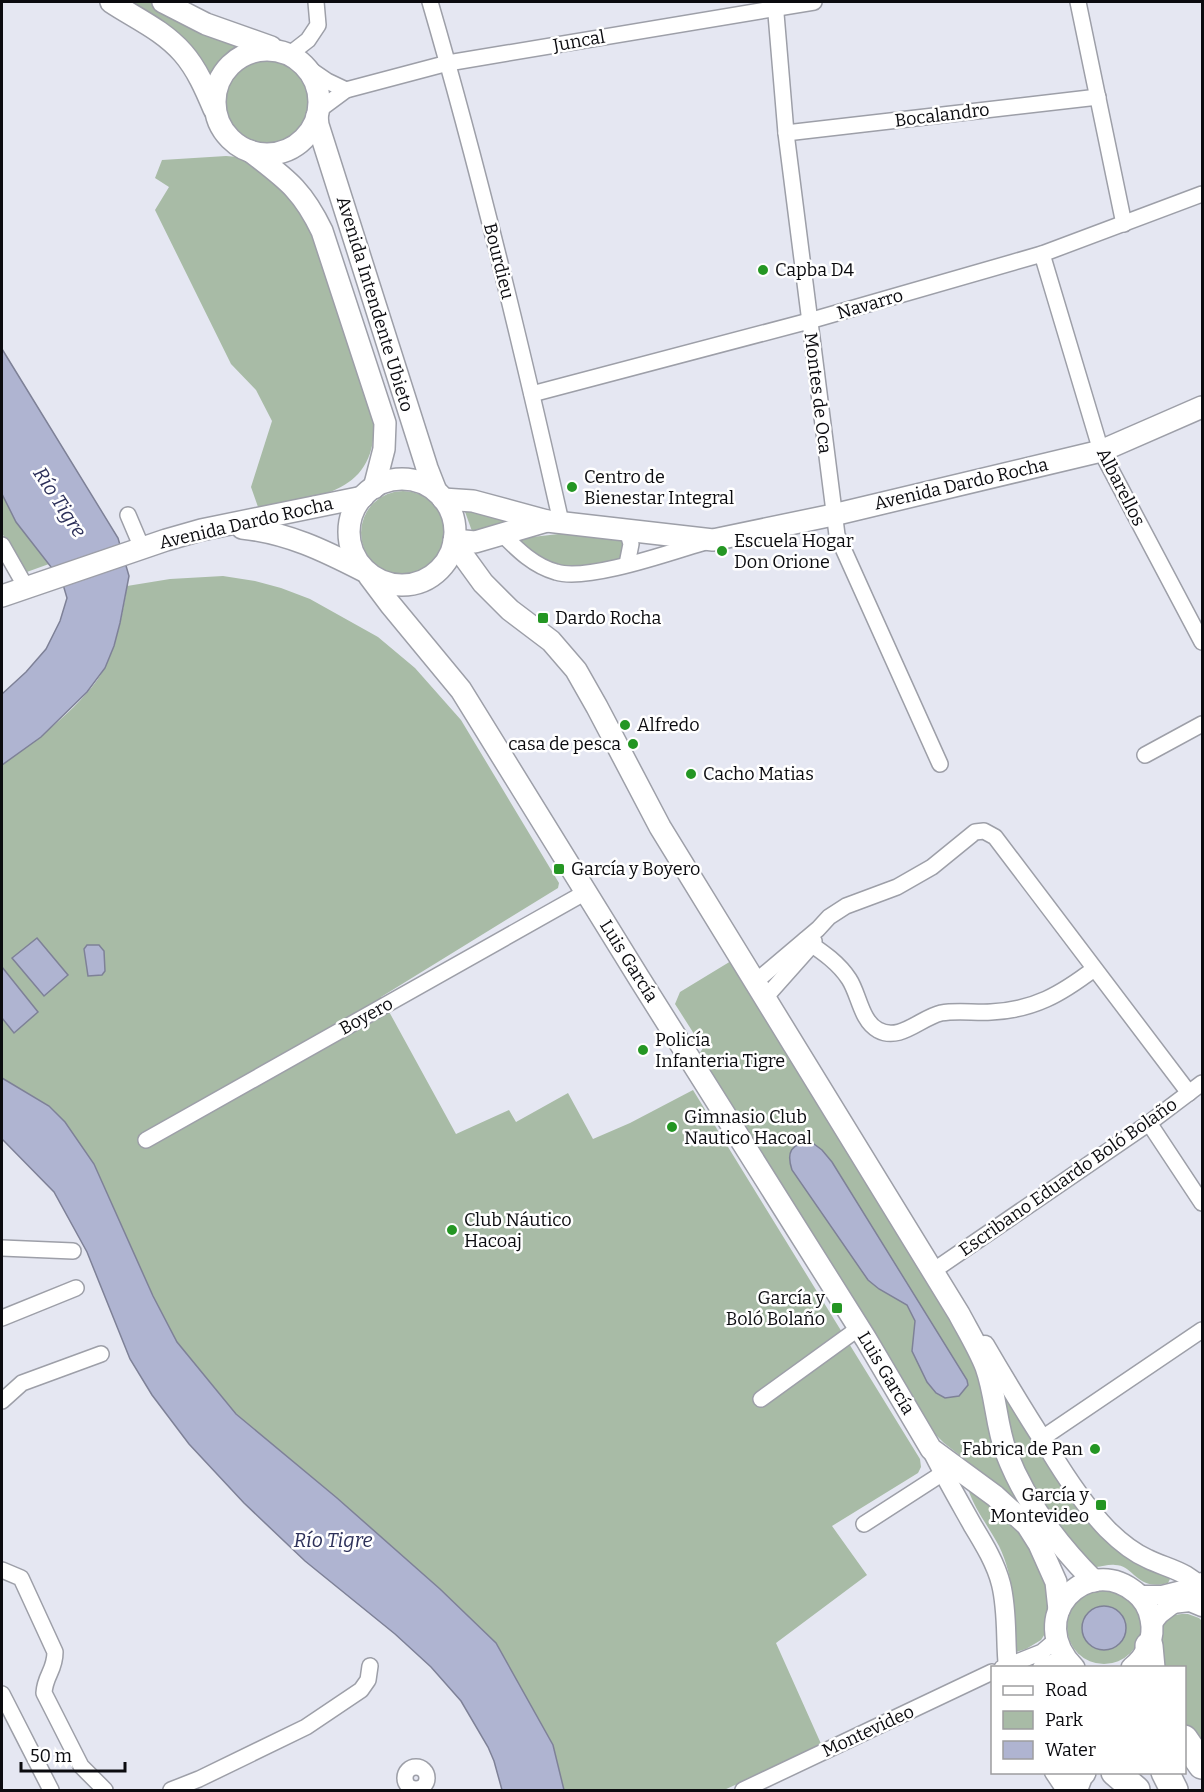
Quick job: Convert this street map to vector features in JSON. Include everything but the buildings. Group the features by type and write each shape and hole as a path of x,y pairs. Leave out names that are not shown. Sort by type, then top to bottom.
{"highway":[{"path":"1186,1740 1203,1765"},
{"path":"1117,1774 1136,1791"},
{"path":"1166,1774 1174,1791"}],"main road":[{"path":"111,2 162,35 183,53 202,82 226,135 246,150 265,154 278,153 302,140 311,129 318,113 319,99 316,82 308,69 286,53 206,24 163,2"},
{"path":"216,114 217,85 224,71 236,59 250,52 266,49 286,53"},
{"name":"Avenida Intendente Ubieto","path":"318,113 318,125 426,468 439,495"},
{"name":"Avenida Intendente Ubieto","path":"246,150 291,183 311,208 322,231 385,423 384,450 369,492"},
{"name":"Avenida Dardo Rocha","path":"439,495 473,501 554,522 713,540 833,515 1101,451 1203,407"},
{"path":"396,480 407,480 419,482 439,495 450,510 454,523 454,542 441,568 420,582 408,585 396,585 367,573 355,558 349,532 353,515 369,492 396,480"},
{"name":"Avenida Dardo Rocha","path":"2,596 189,533 369,492"},
{"name":"Avenida Dardo Rocha","path":"454,542 475,542 554,522"},
{"name":"Luis García","path":"227,526 285,536 315,546 367,573 461,690 859,1328 931,1449 995,1496 1027,1525 1039,1544 1056,1582 1059,1610 1056,1620 1065,1656"},
{"path":"454,542 483,583 510,610 551,641 576,670 660,827 959,1314 986,1367 1000,1434 1015,1474 1033,1507 1065,1552 1094,1581"},
{"path":"1059,1610 1072,1591 1094,1581 1118,1582 1129,1587 1139,1595 1150,1613 1151,1646 1134,1666"}],"street":[{"path":"286,53 308,40 318,25 316,2"},
{"name":"Bourdieu","path":"430,2 448,63 532,394 554,522"},
{"name":"Juncal","path":"318,113 346,90 448,63 775,5 814,2"},
{"path":"1078,2 1124,224"},
{"name":"Montes de Oca","path":"775,5 786,133 837,535 940,764"},
{"path":"308,69 346,90"},
{"name":"Bocalandro","path":"786,133 1098,98"},
{"name":"Navarro","path":"532,394 809,321 1042,254 1203,194"},
{"name":"Albarellos","path":"1042,254 1101,451 1203,642"},
{"path":"128,515 135,551"},
{"path":"627,530 631,544 627,564"},
{"name":"Avenida Dardo Rocha","path":"503,535 518,550 543,568 558,573 582,573 627,564 713,540"},
{"path":"2,546 27,589"},
{"path":"1145,755 1203,724"},
{"path":"759,991 809,943 829,917 846,906 897,887 932,867 975,832 984,831 995,837 1189,1092"},
{"name":"Boyero","path":"146,1140 586,892"},
{"path":"809,943 836,963 850,980 873,1027 891,1034 903,1031 942,1012 993,1012 1027,1007 1063,993 1094,969"},
{"name":"Escribano Eduardo Boló Bolaño","path":"933,1271 1149,1123 1203,1083"},
{"path":"1149,1123 1203,1203"},
{"path":"2,1248 73,1251"},
{"path":"2,1318 76,1288"},
{"path":"959,1314 982,1341 1078,1496 1123,1544 1146,1558 1181,1573 1201,1586"},
{"path":"761,1399 859,1328"},
{"path":"1041,1438 1203,1330"},
{"path":"2,1401 22,1383 101,1354"},
{"name":"Luis García","path":"931,1449 990,1554 1001,1583 1005,1608 1006,1666"},
{"path":"864,1524 943,1473"},
{"path":"2,1570 21,1578 46,1631 55,1652 55,1663 52,1671 44,1680 44,1693 81,1766 105,1791"},
{"path":"1139,1595 1150,1596 1201,1586"},
{"path":"1151,1646 1160,1614 1201,1586"},
{"path":"1172,1604 1190,1602 1203,1607"},
{"name":"Montevideo","path":"1010,1666 1042,1652 1065,1656"},
{"path":"1046,1666 1065,1656"},
{"path":"171,1791 306,1727 361,1690 368,1680 370,1666"},
{"name":"Montevideo","path":"743,1791 991,1675"},
{"path":"3,1703 51,1791"}],"green space":[{"path":"124,2 150,2 170,14 241,44 222,59 210,77"},
{"path":"267,60 283,63 297,72 306,86 309,102 306,118 297,132 283,141 267,144 251,141 237,132 228,118 225,102 228,86 237,72 251,63"},
{"path":"238,157 249,162 294,200 315,233 374,420 372,445 365,464 354,478 321,495 258,507 251,487 272,421 256,390 231,364 155,210 169,187 155,178 162,160"},
{"path":"403,491 419,494 433,503 442,517 445,533 442,549 433,563 419,572 403,575 387,572 373,563 364,549 361,533 364,517 373,503 387,494"},
{"path":"2,494 16,522 49,564 24,573 2,533"},
{"path":"464,509 514,519 473,534"},
{"path":"576,532 621,539 628,547 621,559 603,565 572,570 544,563 515,539"},
{"name":"Club Náutico Hacoaj","path":"223,576 255,581 310,599 378,637 415,668 461,720 559,883 558,888 381,997 456,1134 509,1110 516,1122 568,1093 593,1139 630,1123 693,1090 920,1459 921,1467 918,1473 832,1526 867,1575 776,1643 822,1746 724,1790 564,1790 553,1745 496,1643 440,1589 337,1498 236,1414 177,1342 153,1296 94,1164 49,1106 2,1078 2,765 59,721 97,681 116,638 127,586 170,579"},
{"path":"731,961 967,1347 1046,1532 1005,1491 934,1433 697,1057 703,1048 675,1004 680,992"},
{"path":"1003,1389 1075,1501 1163,1570 1170,1579 1168,1583 1149,1584 1121,1566 1096,1567 1071,1546 1019,1460 1013,1444"},
{"path":"968,1489 993,1504 1026,1538 1050,1581 1048,1629 1041,1640 1026,1649 1016,1652 1013,1598 1008,1571 999,1546"},
{"path":"1104,1590 1118,1593 1130,1601 1138,1613 1141,1627 1138,1641 1130,1653 1118,1661 1104,1664 1090,1661 1078,1653 1070,1641 1067,1627 1070,1613 1078,1601 1090,1593"},
{"path":"1180,1614 1188,1614 1202,1621 1202,1752 1186,1727 1186,1666 1159,1666 1160,1632 1167,1620"}],"water":[{"name":"Río Tigre","path":"2,349 118,538 129,576 114,646 105,668 87,692 41,737 2,765 2,694 46,649 60,621 67,598 62,581 16,522 2,494"},
{"path":"37,938 68,975 44,996 12,958"},
{"path":"87,945 99,945 104,951 105,971 102,975 88,976 84,949"},
{"path":"2,967 38,1012 14,1033 2,1018"},
{"name":"Río Tigre","path":"2,1078 49,1106 65,1122 94,1164 153,1296 177,1342 236,1414 337,1498 440,1589 496,1643 553,1745 564,1790 502,1790 488,1747 461,1701 431,1667 395,1634 305,1561 244,1503 189,1444 152,1395 130,1359 87,1252 54,1192 2,1139"},
{"path":"810,1141 832,1162 967,1380 968,1385 959,1396 945,1398 936,1393 927,1382 912,1351 915,1321 907,1305 868,1280 792,1170 790,1154 792,1150 798,1144"},
{"path":"1104,1606 1119,1613 1126,1628 1119,1643 1104,1650 1089,1643 1082,1628 1089,1613"}],"place":[{"name":"Capba D4","path":"763,270"},
{"name":"Centro de Bienestar Integral","path":"572,487"},
{"name":"Escuela Hogar Don Orione","path":"722,551"},
{"name":"Dardo Rocha","path":"543,618"},
{"name":"Alfredo","path":"625,725"},
{"name":"casa de pesca","path":"633,744"},
{"name":"Cacho Matias","path":"691,774"},
{"name":"García y Boyero","path":"559,869"},
{"name":"Policía Infanteria Tigre","path":"643,1050"},
{"name":"Gimnasio Club Nautico Hacoal","path":"672,1127"},
{"name":"Club Náutico Hacoaj","path":"452,1230"},
{"name":"García y Boló Bolaño","path":"837,1308"},
{"name":"Fabrica de Pan","path":"1095,1449"},
{"name":"García y Montevideo","path":"1101,1505"}]}
